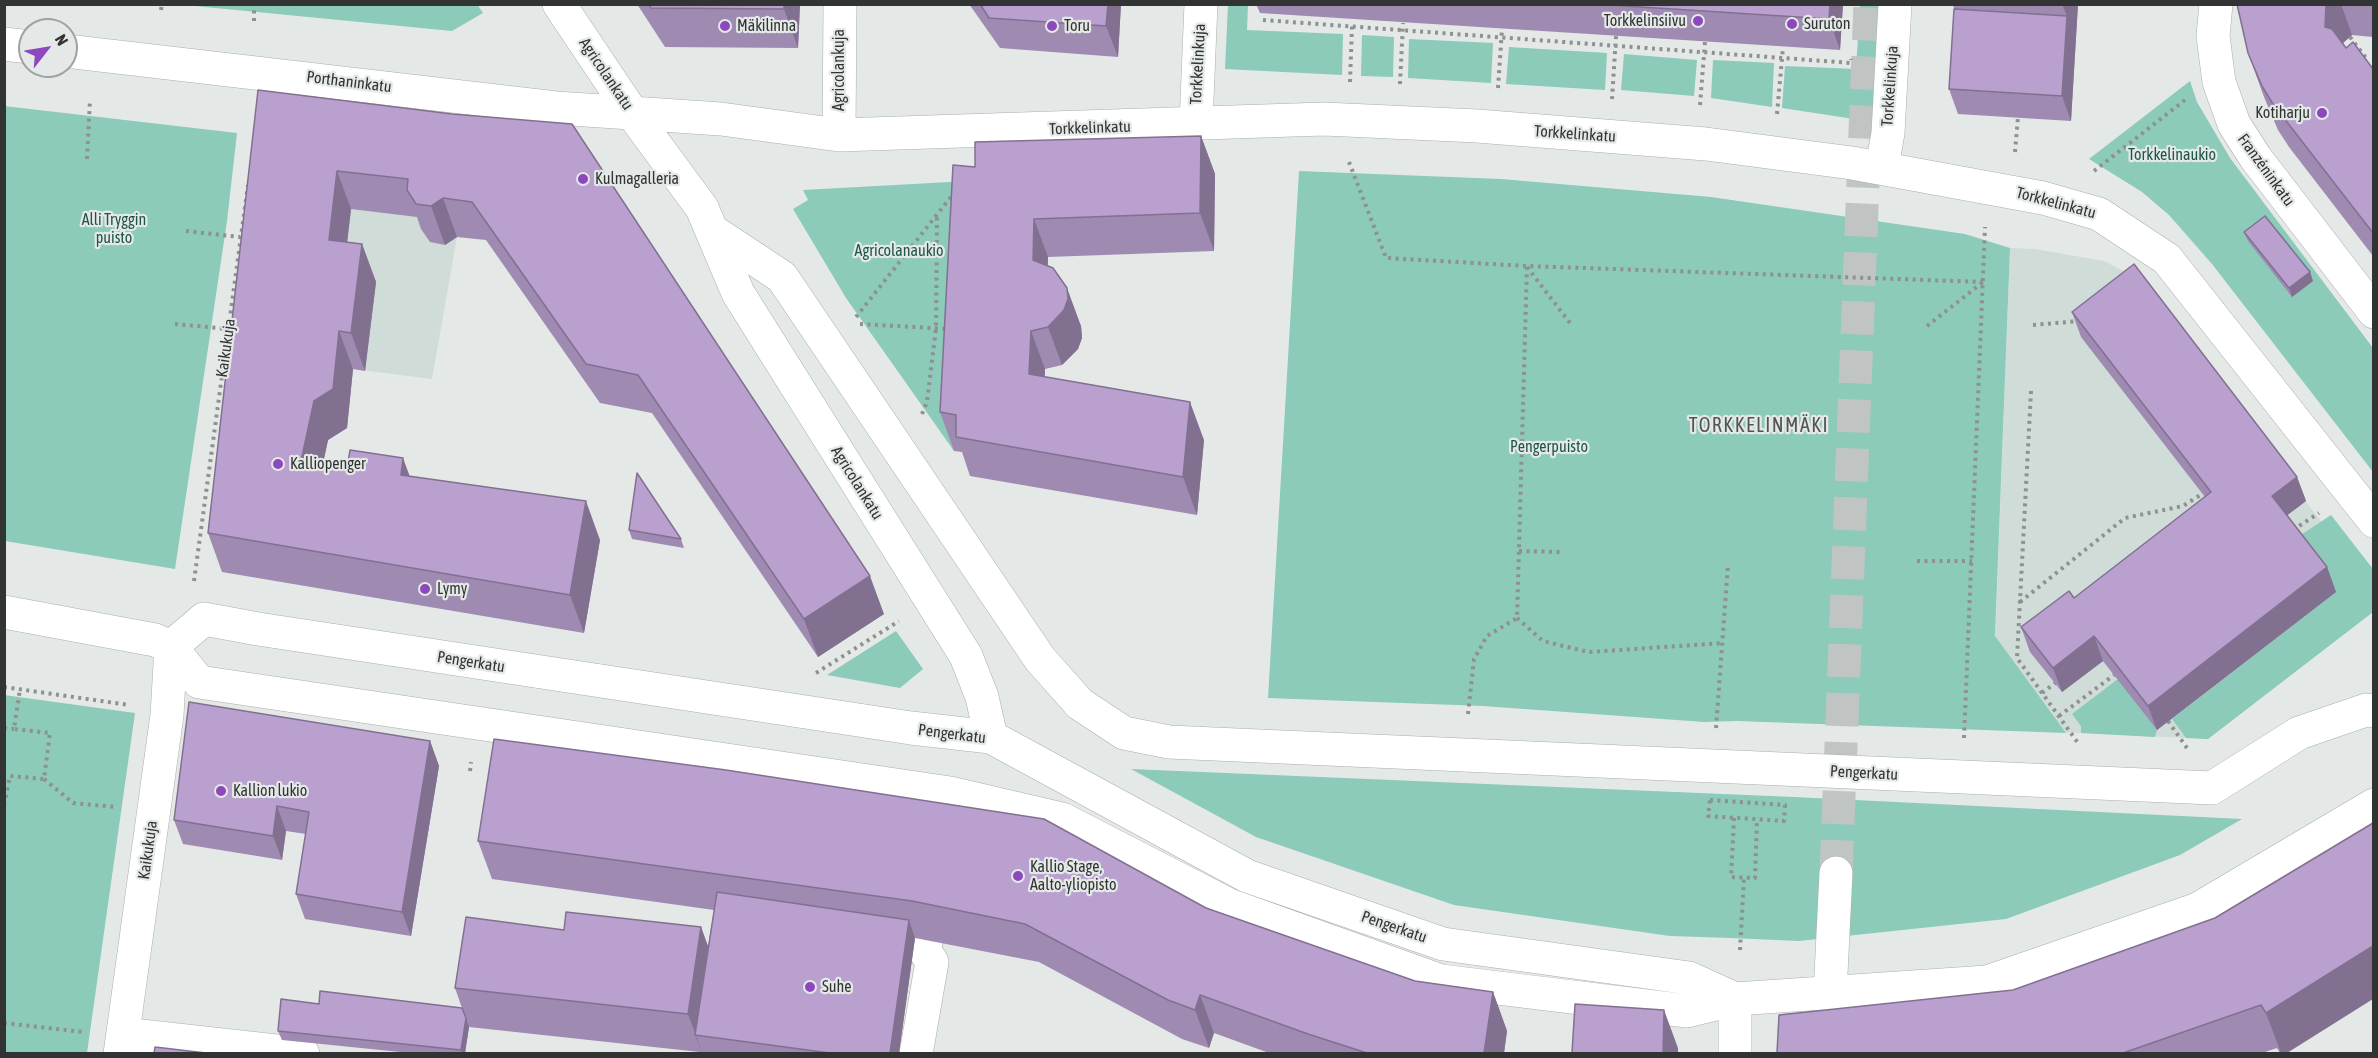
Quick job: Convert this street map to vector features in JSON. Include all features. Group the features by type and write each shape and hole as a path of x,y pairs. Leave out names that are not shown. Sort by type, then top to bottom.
{"street":[{"name":"Agricolankatu","path":"559,4 632,113 702,208 738,293 966,656 982,697 991,737"},
{"name":"Agricolankuja","path":"839,135 840,4"},
{"name":"Torkkelinkuja","path":"1196,123 1201,4"},
{"name":"Torkkelinkuja","path":"1882,167 1887,133 1895,4"},
{"name":"Franzéninkatu","path":"2216,4 2213,36 2219,82 2234,124 2262,166 2373,312"},
{"name":"Porthaninkatu","path":"78,52 556,108 632,113"},
{"name":"Torkkelinkatu","path":"632,113 722,119 839,135 1324,119 1477,126 1706,144 1882,167 2056,201 2099,214 2131,232 2167,259 2373,521"},
{"name":"Agricolankatu","path":"714,232 782,277 1040,659"},
{"path":"4,612 125,633 155,640 171,647"},
{"name":"Pengerkatu","path":"1735,999 1689,978 1443,944 1248,876 991,737 875,723 258,630 204,619 171,647 199,682 950,793 1062,819 1229,905 1441,981 1687,1011 1735,999 1987,982 2198,909 2373,805"},
{"name":"Kaikukuja","path":"121,1044 167,715 171,647"},
{"name":"Pengerkatu","path":"1040,659 1080,704 1124,733 1169,742 2200,788 2212,788 2300,733 2366,710 2373,711"},
{"path":"950,793 950,828"},
{"path":"1830,994 1836,873"},
{"path":"916,1053 934,948"},
{"path":"1735,999 1735,1053"},
{"path":"121,1044 303,1053"}],"path":[{"path":"254,4 254,21"},
{"path":"1263,20 1851,63"},
{"path":"1400,87 1403,22"},
{"path":"1349,85 1352,26"},
{"path":"1498,92 1502,29"},
{"path":"1611,100 1616,36"},
{"path":"2350,37 2366,58"},
{"path":"1700,106 1705,42"},
{"path":"1777,116 1783,46"},
{"path":"2093,172 2190,95"},
{"path":"87,159 90,99"},
{"path":"2015,153 2018,117"},
{"path":"1349,162 1386,258 1527,266 1984,282"},
{"name":"Kaikukuja","path":"193,580 248,182"},
{"path":"854,320 956,190"},
{"path":"920,419 927,402 936,328 937,216"},
{"path":"1963,744 1985,227"},
{"path":"186,231 240,237"},
{"path":"1527,266 1570,323"},
{"path":"1517,618 1527,266"},
{"path":"1927,326 1984,282"},
{"path":"2033,325 2083,321"},
{"path":"175,324 229,329"},
{"path":"857,324 955,329"},
{"path":"2031,391 2017,658 2070,732"},
{"path":"2019,602 2125,518 2183,506 2202,494"},
{"path":"2290,532 2311,518"},
{"path":"1519,551 1560,552"},
{"path":"1917,561 1972,561"},
{"path":"1715,732 1728,565"},
{"path":"1517,618 1544,640 1588,652 1723,642"},
{"path":"1468,714 1474,659 1487,636 1517,618"},
{"path":"814,675 902,619"},
{"path":"2059,716 2114,675"},
{"path":"2042,693 2055,683"},
{"path":"4,687 134,705"},
{"path":"14,729 20,689"},
{"path":"2168,721 2190,752"},
{"path":"4,728 50,734 44,779"},
{"path":"4,806 7,775 44,779 73,802 121,808"},
{"path":"1715,801 1710,800 1708,816 1784,821 1785,805 1778,805"},
{"path":"1734,818 1731,877 1755,878 1757,819"},
{"path":"1740,950 1744,877"},
{"path":"4,1023 90,1033"}],"shaded area":[{"path":"272,129 457,237 432,379 353,369"},
{"path":"2010,248 2035,249 2104,261 2129,274 2373,588 2373,612 2208,739 1992,729"}],"green space":[{"path":"477,4 483,13 452,31 185,5"},
{"path":"1228,5 1248,5 1247,30 1343,34 1342,75 1225,69"},
{"path":"1860,5 1881,5 1874,122 1782,108 1785,66 1856,69"},
{"path":"1362,35 1394,37 1393,77 1361,76"},
{"path":"1409,39 1493,43 1491,83 1408,78"},
{"path":"1509,47 1607,53 1605,90 1506,84"},
{"path":"1624,54 1697,60 1694,96 1621,90"},
{"path":"1713,60 1774,63 1772,107 1711,98"},
{"name":"Torkkelinaukio","path":"2190,81 2197,102 2230,158 2373,348 2373,472 2212,264 2169,215 2142,192 2089,159"},
{"name":"Alli Tryggin puisto","path":"4,106 237,133 227,221 175,569 5,541"},
{"name":"Pengerpuisto","path":"1299,171 1501,179 1711,197 1965,234 2010,248 1995,636 2066,733 1737,721 1704,722 1483,706 1268,698"},
{"name":"Agricolanaukio","path":"968,181 954,451 846,298 793,209 808,200 803,190"},
{"path":"2331,515 2373,569 2373,612 2208,739 2186,738 2172,719 2336,592 2295,539"},
{"path":"896,631 923,669 900,688 827,675"},
{"path":"2118,679 2157,730 2155,737 2081,733 2081,726 2072,714"},
{"path":"4,695 135,713 87,1053 5,1053"},
{"path":"1131,769 1794,797 2242,819 2180,855 2006,919 1799,941 1670,936 1454,905 1256,837"}],"building":[{"path":"649,4 784,4 784,9 651,8"},
{"path":"980,4 1108,4 1106,26 989,18"},
{"path":"1594,4 1830,4 1829,19"},
{"name":"Kotiharju","path":"2237,4 2326,4 2325,27 2332,29 2346,48 2353,42 2373,69 2373,233 2273,104 2262,86 2248,53"},
{"path":"1954,9 2067,16 2062,96 1949,89"},
{"path":"258,90 452,114 572,124 870,576 804,619 638,375 586,364 472,202 443,198 431,206 416,204 407,190 408,179 337,171 329,240 362,244 351,333 339,331 333,389 314,401 301,461 347,468 350,450 403,458 401,475 586,501 570,595 208,533"},
{"path":"1201,136 1200,213 1034,219 1033,260 1053,268 1067,288 1068,299 1064,310 1048,327 1031,331 1029,374 1190,402 1183,477 956,437 956,415 940,412 953,165 975,167 975,142"},
{"path":"2265,216 2310,272 2289,288 2244,232"},
{"path":"2134,264 2297,477 2272,496 2327,567 2148,706 2094,636 2053,668 2021,627 2069,591 2074,598 2211,492 2072,312"},
{"path":"637,473 681,539 629,530"},
{"path":"189,702 430,741 402,912 296,894 309,812 277,806 273,836 174,820"},
{"path":"494,739 726,770 1044,819 1206,908 1415,981 1493,992 1484,1053 1367,1053 1200,995 1195,1010 1168,1000 1025,924 912,901 478,841"},
{"path":"2373,823 2373,946 2266,1013 2261,1005 2123,1053 1777,1053 1779,1015 2013,990 2215,918"},
{"name":"Suhe","path":"717,892 909,920 890,1053 830,1053 695,1035"},
{"path":"566,912 701,927 688,1014 455,988 466,917 564,930"},
{"path":"320,991 462,1008 466,1018 461,1050 278,1031 281,999 319,1004"},
{"path":"1575,1004 1664,1010 1663,1053 1572,1053"},
{"path":"155,1047 206,1053 154,1053"}],"tunnel":[{"path":"1836,873 1870,4"}],"place":[{"name":"Torkkelinsiivu","path":"1698,21"},
{"name":"Suruton","path":"1792,24"},
{"name":"Mäkilinna","path":"725,26"},
{"name":"Toru","path":"1052,26"},
{"name":"Kotiharju","path":"2322,113"},
{"name":"Kulmagalleria","path":"583,179"},
{"name":"Kalliopenger","path":"278,464"},
{"name":"Lymy","path":"425,589"},
{"name":"Kallion lukio","path":"221,791"},
{"name":"Kallio Stage, Aalto-yliopisto","path":"1018,876"},
{"name":"Suhe","path":"810,987"}],"district":[{"name":"TORKKELINMÄKI","path":"1759,426"}]}
